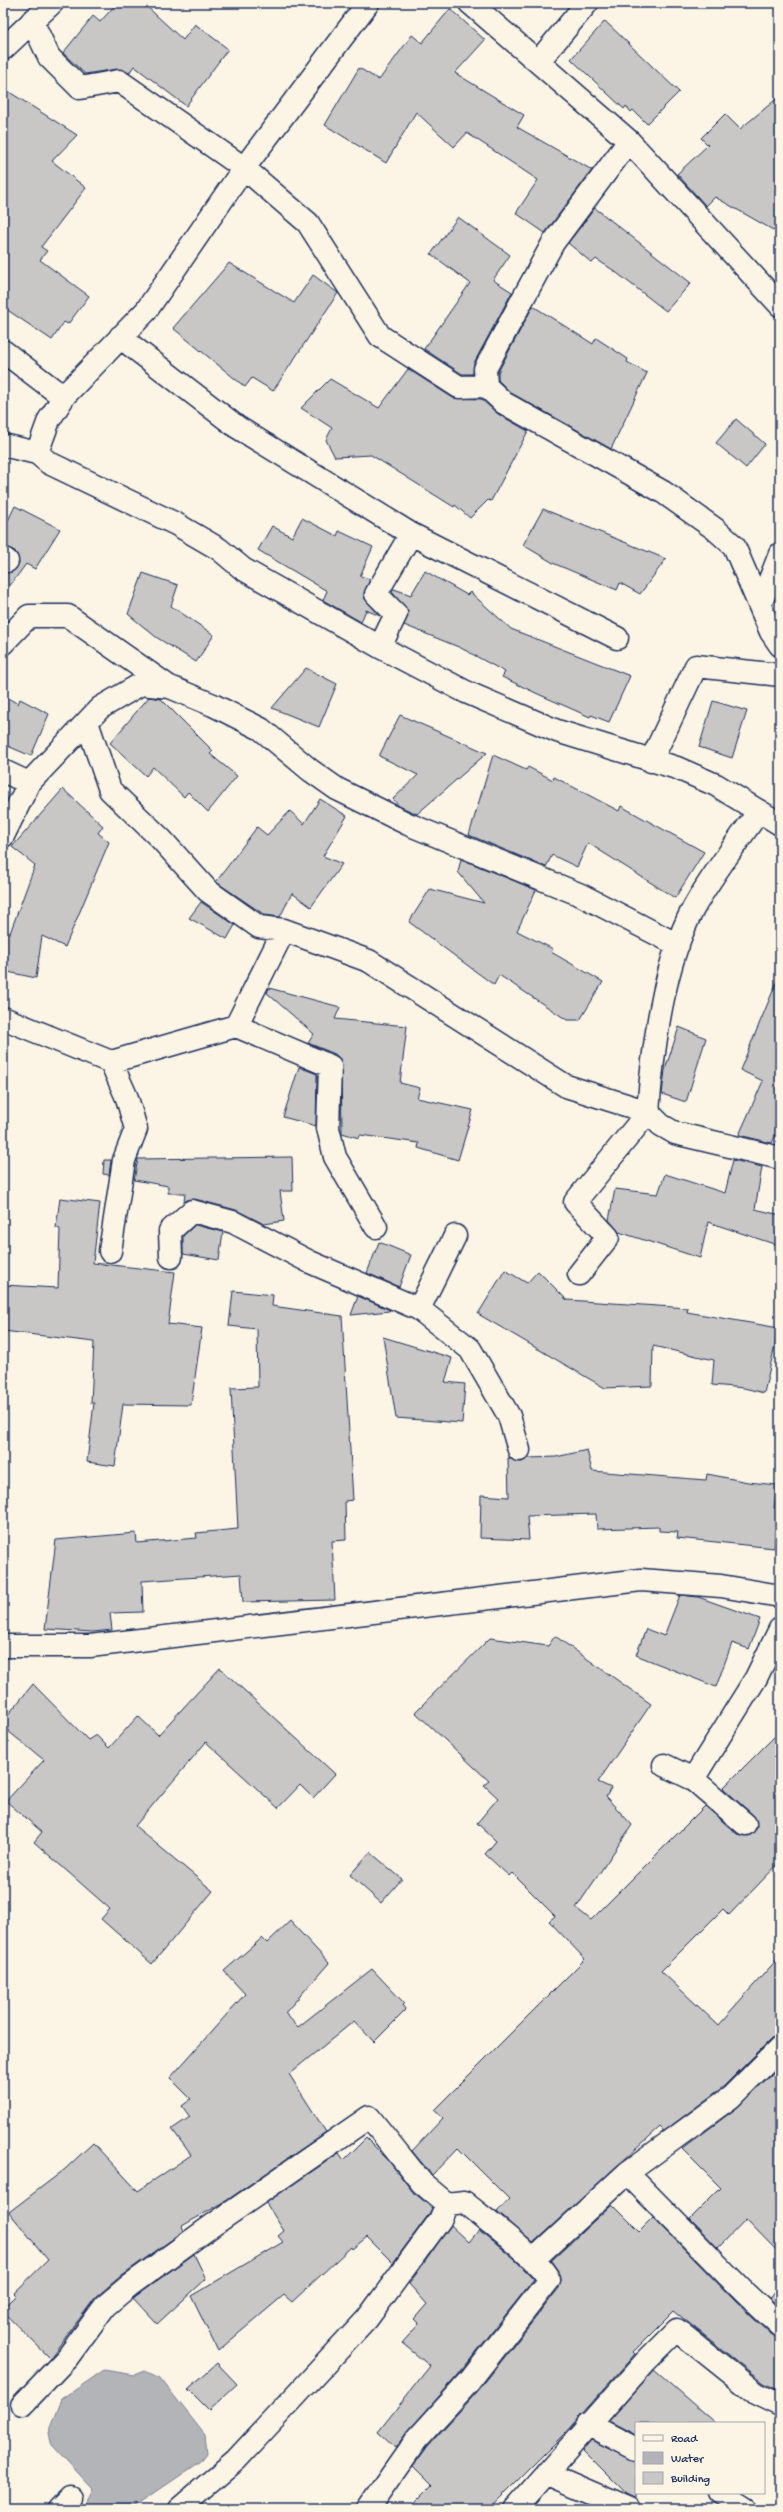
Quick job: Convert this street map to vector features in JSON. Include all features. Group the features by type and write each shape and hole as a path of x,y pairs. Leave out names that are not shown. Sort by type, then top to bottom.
{"street":[{"path":"3,49 52,3"},
{"path":"37,453 49,420 65,395 146,311 244,168 368,3"},
{"path":"470,3 629,142 780,305"},
{"path":"538,62 587,3"},
{"path":"32,21 49,57 80,88 119,82 244,168 308,223 380,336 459,387 486,386"},
{"path":"629,142 553,244 485,369 486,386 504,403 663,492 715,529 734,546 771,632 780,645"},
{"path":"120,337 237,427 411,534 617,638"},
{"path":"3,351 54,390 65,395"},
{"path":"3,445 37,453 49,463 176,524 219,549 243,569 380,647 466,692 557,731 677,768 716,785 780,824"},
{"path":"380,647 396,614 376,594 411,534"},
{"path":"760,605 780,554"},
{"path":"3,643 29,616 68,616 170,687 213,704 261,729 310,770 337,789 408,824 582,895 678,945"},
{"path":"651,761 696,666 780,675"},
{"path":"3,836 29,783 100,708 141,684 170,687"},
{"path":"87,722 110,790 161,839 208,890 259,927 284,930 369,961 566,1086 648,1112 661,1125 675,1132 780,1158"},
{"path":"3,771 29,783"},
{"path":"579,1274 608,1237 575,1202 648,1112 654,1041 678,945 693,909 711,879 760,811"},
{"path":"236,1026 284,930"},
{"path":"3,1018 111,1062 236,1026 330,1066 328,1128 335,1157 376,1227"},
{"path":"110,1251 124,1160 136,1129 127,1098 111,1062"},
{"path":"171,1257 170,1231 192,1211 233,1222 310,1262 419,1309 470,1349 509,1416 518,1450"},
{"path":"419,1309 455,1236"},
{"path":"3,1646 90,1646 641,1580 722,1586 780,1596"},
{"path":"693,1779 756,1678 780,1629"},
{"path":"664,1765 693,1779 744,1824"},
{"path":"533,2260 627,2173 731,2097 780,2048"},
{"path":"22,2405 67,2358 105,2306 130,2285 213,2224 369,2118 422,2183 447,2204 464,2202 533,2260 546,2272 549,2280 468,2383 417,2439 368,2509"},
{"path":"627,2173 750,2298 780,2326"},
{"path":"179,2509 236,2460 367,2319 440,2220 447,2204"},
{"path":"515,2509 588,2424 645,2362 677,2330 756,2394 780,2405"},
{"path":"588,2424 635,2448"},
{"path":"546,2473 629,2509"}],"water":[{"path":"104,2370 135,2375 145,2371 160,2378 205,2435 207,2453 200,2462 131,2509 87,2509 84,2506 92,2488 52,2445 49,2433 62,2399"}],"building":[{"path":"117,3 143,3 183,40 195,24 228,49 186,106 134,66 129,73 117,69 85,74 63,53 93,16 100,22"},
{"path":"450,9 485,40 455,73 524,115 517,127 592,170 545,233 516,213 538,180 467,133 454,147 416,112 386,163 325,125 359,68 379,80 412,35 422,43"},
{"path":"605,21 679,92 647,124 633,110 631,112 626,106 624,109 571,59"},
{"path":"3,88 77,135 52,161 86,188 41,247 47,251 40,260 89,296 68,324 64,322 52,340 3,307"},
{"path":"780,96 780,234 715,197 706,206 677,174 708,145 701,138 725,114 740,129"},
{"path":"595,208 691,283 666,311 613,270 596,259 592,263 568,243"},
{"path":"458,217 510,255 493,280 512,292 474,363 473,374 462,374 424,349 470,283 431,254"},
{"path":"229,263 294,303 313,275 338,293 273,391 252,378 245,387 173,328"},
{"path":"533,306 593,344 596,338 628,359 627,362 647,373 611,449 511,393 498,380 498,372"},
{"path":"408,369 453,398 481,399 498,414 528,431 491,501 488,500 470,518 455,505 454,507 371,455 335,457 326,440 332,428 301,408 330,379 379,408"},
{"path":"736,419 765,444 746,468 716,443"},
{"path":"15,506 60,529 35,569 26,564 3,595 3,572 12,572 19,563 15,551 3,546 3,531"},
{"path":"543,509 666,559 640,594 620,583 617,590 555,564 523,545"},
{"path":"302,518 337,536 339,531 373,547 360,576 370,579 364,593 364,598 380,616 366,610 361,622 323,600 327,591 258,550 272,526 292,537"},
{"path":"425,571 467,595 470,592 511,629 630,676 609,722 591,715 590,717 502,677 505,672 461,648 404,625 408,611 392,592 394,589 411,595"},
{"path":"143,573 178,585 171,606 214,635 196,662 156,637 128,614"},
{"path":"306,668 337,684 319,727 272,708"},
{"path":"3,695 18,704 20,699 49,714 31,756 3,744"},
{"path":"149,697 161,699 213,751 210,754 237,776 208,812 188,792 184,797 153,767 146,776 110,743"},
{"path":"713,701 747,711 732,758 699,747"},
{"path":"400,715 487,753 417,814 399,806 393,799 418,775 379,756"},
{"path":"493,755 526,770 528,767 553,780 554,777 619,811 621,806 704,852 675,898 588,843 577,867 552,855 546,867 469,835"},
{"path":"63,789 103,826 98,833 109,842 65,947 42,936 36,978 3,971 3,932 10,933 35,865 12,847"},
{"path":"320,799 347,816 323,856 342,864 311,907 292,893 280,917 265,915 216,882 257,827 267,835 290,811 304,824"},
{"path":"461,859 536,890 517,931 553,949 551,952 603,982 580,1020 567,1020 499,975 494,985 409,922 430,889 484,903 458,872"},
{"path":"201,902 235,925 227,939 189,918"},
{"path":"780,974 780,1126 772,1143 739,1135 763,1081 740,1070"},
{"path":"269,988 340,1007 335,1019 407,1026 400,1083 420,1088 417,1098 473,1110 458,1160 418,1148 419,1143 360,1135 359,1138 342,1133 341,1060 335,1054 308,1043 314,1034 267,993"},
{"path":"679,1027 706,1038 686,1102 662,1094 665,1070"},
{"path":"299,1067 317,1074 316,1126 283,1117"},
{"path":"292,1157 293,1191 280,1191 284,1221 264,1224 236,1210 195,1199 184,1202 185,1193 168,1193 168,1186 134,1180 138,1159"},
{"path":"104,1160 111,1160 109,1175 103,1174"},
{"path":"733,1160 762,1167 755,1209 780,1215 780,1246 708,1222 700,1258 619,1232 609,1220 615,1189 658,1194 665,1174 725,1193"},
{"path":"60,1198 100,1203 93,1263 175,1272 168,1324 202,1328 191,1405 123,1404 115,1466 87,1462 94,1403 91,1403 94,1342 3,1331 3,1285 58,1288 60,1229 56,1228"},
{"path":"195,1225 223,1232 219,1260 183,1254 183,1236"},
{"path":"379,1242 411,1255 399,1287 367,1273"},
{"path":"505,1270 527,1283 538,1271 567,1300 688,1308 687,1312 779,1328 764,1393 744,1388 712,1385 714,1360 653,1346 652,1386 605,1388 478,1314"},
{"path":"233,1291 273,1295 272,1306 342,1316 353,1500 345,1501 346,1540 332,1541 335,1600 243,1602 241,1574 142,1581 143,1612 110,1613 112,1630 93,1632 45,1629 56,1540 136,1533 137,1543 197,1538 196,1533 238,1529 231,1388 258,1387 257,1329 229,1326"},
{"path":"358,1296 390,1310 351,1315"},
{"path":"383,1337 452,1358 445,1382 465,1384 462,1423 396,1418"},
{"path":"587,1450 592,1471 706,1480 707,1474 748,1482 777,1485 774,1508 778,1508 774,1548 677,1538 678,1532 659,1531 659,1527 597,1529 596,1514 527,1516 529,1540 480,1538 481,1495 509,1497 508,1458 522,1462 529,1458 556,1457"},
{"path":"680,1595 698,1597 760,1619 749,1649 732,1643 716,1687 636,1655 646,1629 664,1636"},
{"path":"555,1636 651,1704 598,1782 611,1788 606,1797 632,1825 576,1908 591,1920 705,1806 737,1834 749,1836 754,1832 757,1826 753,1815 723,1788 780,1731 780,1862 729,1915 723,1909 661,1971 718,2025 780,1956 780,2036 771,2039 723,2087 664,2131 660,2127 533,2243 497,2212 509,2199 458,2148 432,2175 412,2151 443,2118 434,2110 585,1959 549,1921 555,1916 512,1873 509,1876 485,1854 496,1841 477,1823 498,1798 484,1785 489,1781 415,1712 490,1638 548,1646"},
{"path":"220,1668 335,1774 313,1798 300,1785 278,1808 206,1742 135,1826 213,1891 152,1964 101,1919 110,1909 34,1842 42,1832 6,1801 44,1760 3,1727 3,1721 33,1684 88,1740 96,1735 109,1748 138,1716 158,1735"},
{"path":"370,1852 402,1879 381,1903 350,1875"},
{"path":"290,1921 329,1963 285,2013 298,2027 372,1969 404,2003 402,2005 406,2010 374,2042 354,2021 289,2074 326,2132 226,2201 182,2226 184,2231 122,2275 95,2298 50,2358 3,2312 3,2308 16,2295 14,2293 48,2260 9,2212 64,2170 93,2143 138,2191 191,2155 172,2129 190,2117 182,2106 191,2099 170,2078 245,1994 224,1971 262,1938 267,1943"},
{"path":"780,2066 780,2254 746,2219 718,2248 690,2219 721,2188 682,2149 738,2107"},
{"path":"366,2138 388,2160 412,2191 432,2208 429,2214 393,2263 367,2237 352,2249 351,2247 292,2302 284,2295 218,2351 191,2296 283,2242 278,2236 284,2231 266,2203 339,2153 344,2160"},
{"path":"612,2204 639,2231 653,2217 736,2302 771,2335 780,2338 780,2391 764,2383 674,2311 633,2352 635,2354 565,2433 489,2509 408,2509 432,2485 413,2466 427,2447 478,2391 559,2288 561,2281 560,2274 551,2261"},
{"path":"451,2225 469,2242 479,2230 515,2260 534,2279 458,2375 408,2431 395,2448 378,2432 430,2366 402,2343 419,2324 414,2319 427,2304 409,2284"},
{"path":"194,2254 206,2279 157,2324 133,2298"},
{"path":"780,2284 780,2309 769,2299"},
{"path":"217,2363 237,2384 209,2410 188,2389"},
{"path":"654,2370 714,2422 635,2422 635,2434 609,2421"},
{"path":"592,2440 635,2461 636,2499 626,2494 583,2451"}]}
